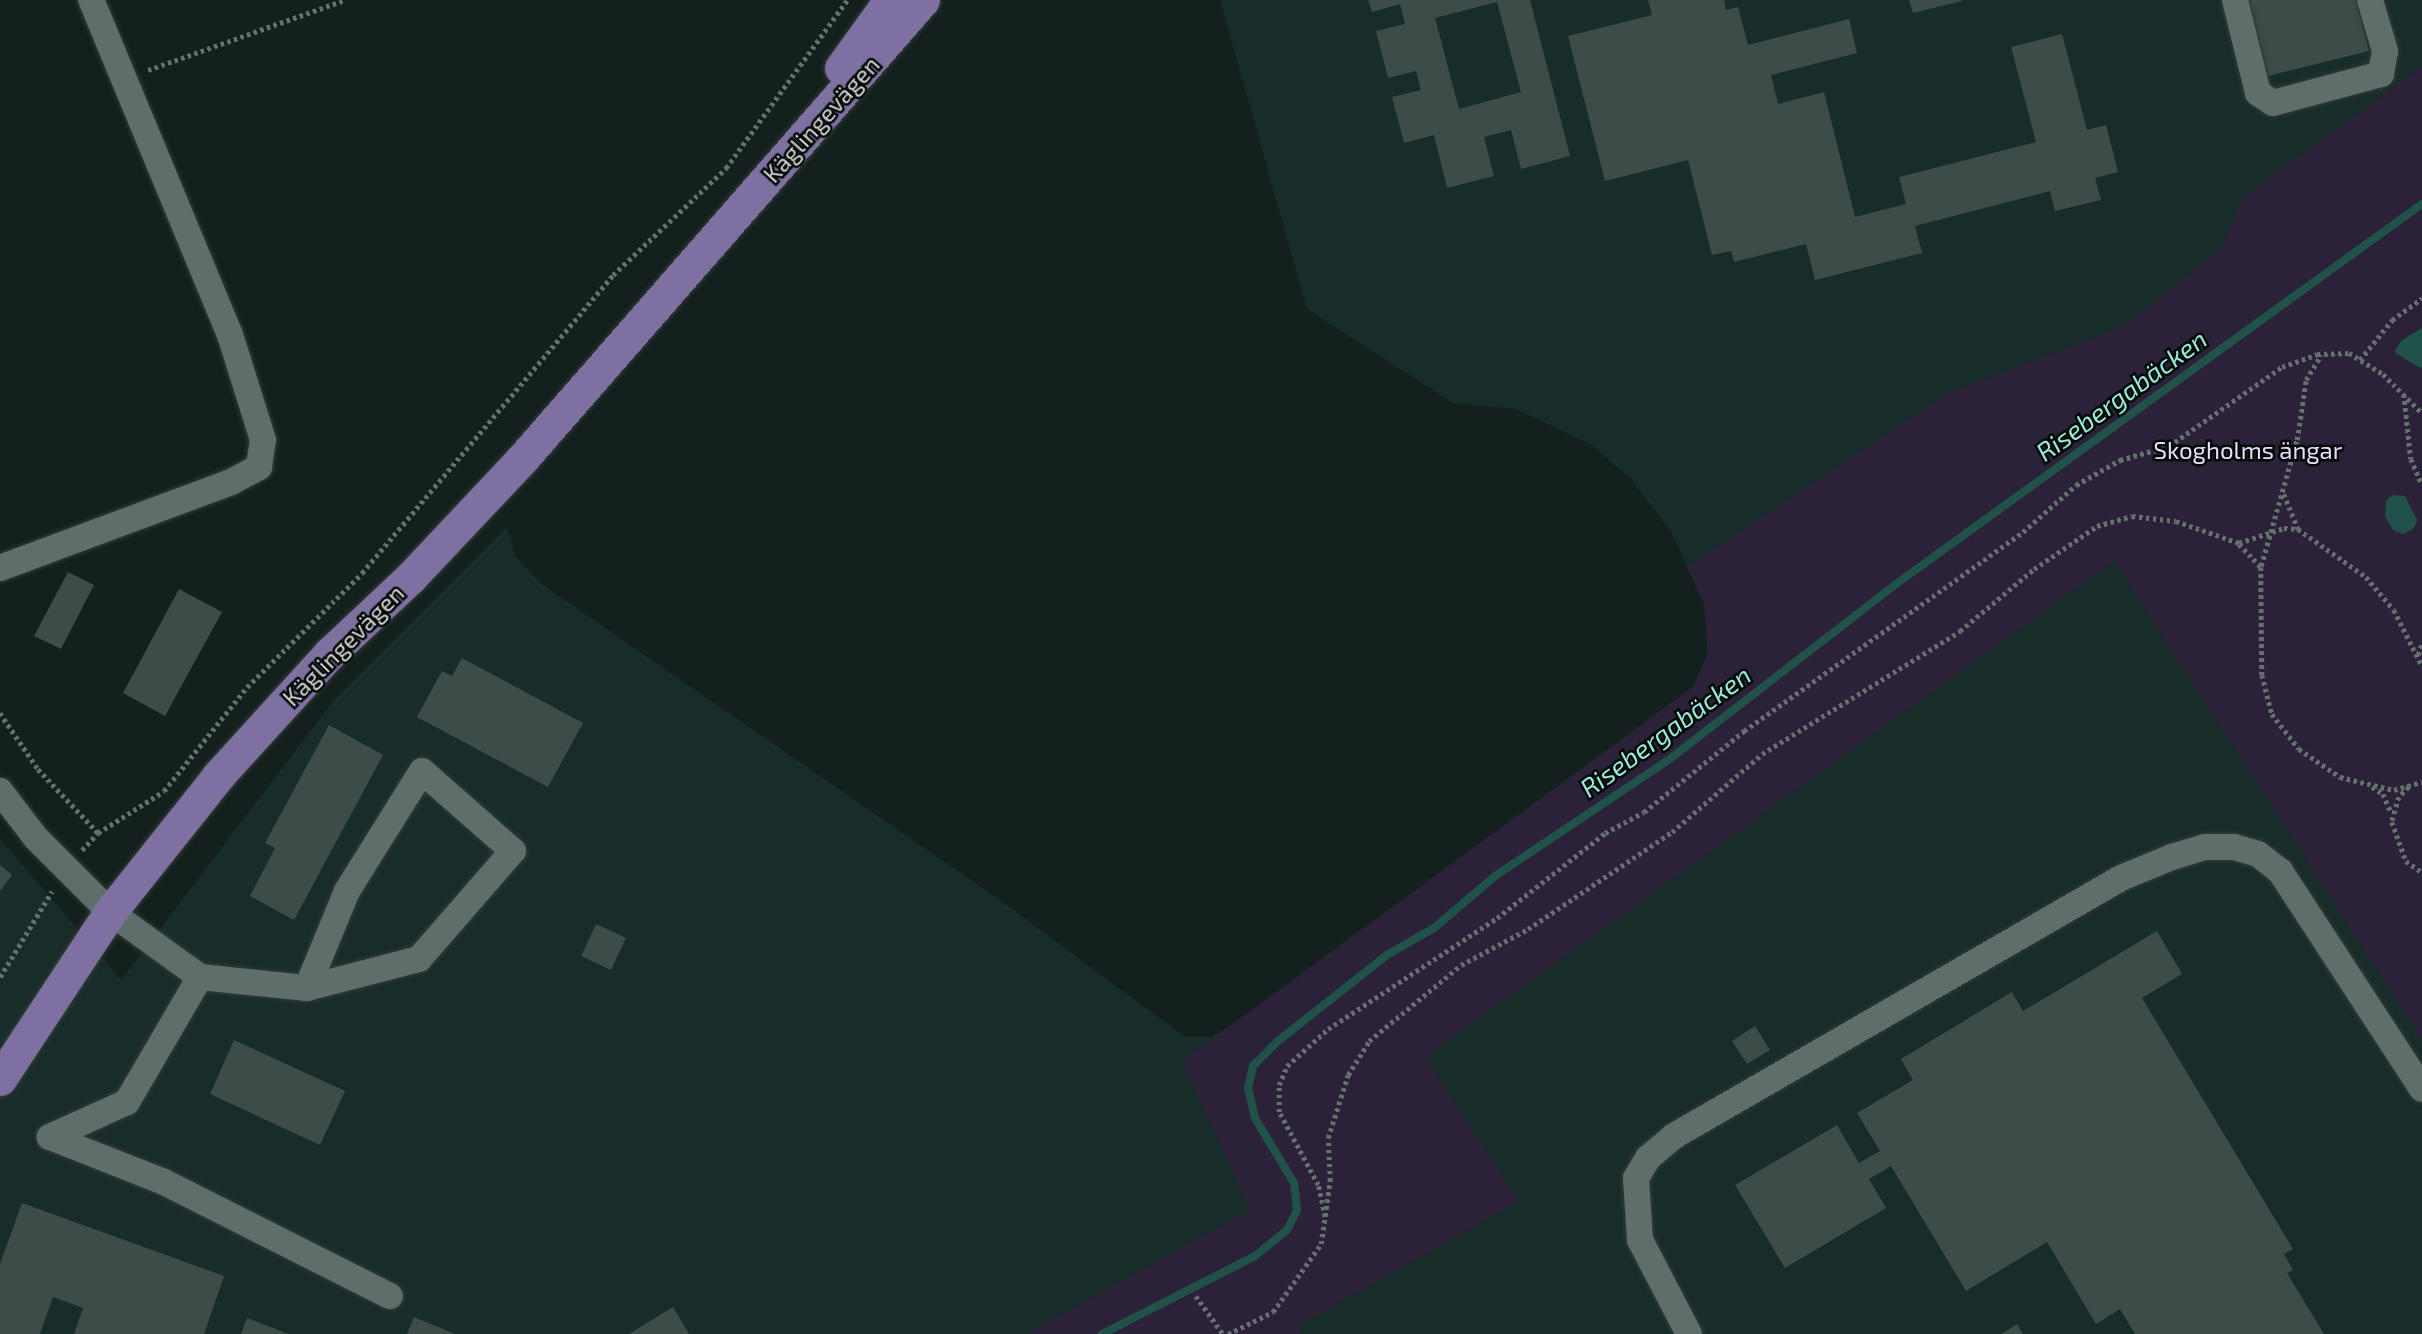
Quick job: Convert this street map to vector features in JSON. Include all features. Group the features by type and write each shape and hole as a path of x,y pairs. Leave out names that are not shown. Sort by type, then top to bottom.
{"main road":[{"name":"Käglingevägen","path":"716,236 890,0"},
{"name":"Käglingevägen","path":"0,1079 110,912 218,776 329,654 410,578 523,458 923,0"}],"street":[{"path":"0,568 231,482 260,467 263,440 230,335 91,0"},
{"path":"2235,0 2258,93 2273,103 2372,80 2381,74 2385,51 2370,0"},
{"path":"0,791 65,870 110,912 200,977 307,988 419,959 513,851 422,771 347,891 307,988"},
{"path":"1689,1334 1640,1240 1636,1178 1648,1157 1674,1136 2121,878 2172,857 2205,847 2234,847 2258,854 2280,871 2422,1089"},
{"path":"200,977 127,1102 50,1137 164,1182 390,1296"}],"path":[{"path":"124,78 345,0"},
{"path":"0,713 54,789 98,833 164,791 247,687 362,573 613,275 726,169 847,0"},
{"path":"2360,360 2392,320 2422,298"},
{"path":"1325,1217 1318,1185 1279,1112 1279,1085 1287,1066 1328,1029 1497,918 1605,833 1644,812 1744,731 2023,532 2076,485 2120,460 2169,446 2207,423 2237,395 2271,374 2322,354 2349,353 2404,393 2422,413"},
{"path":"2322,354 2300,401 2297,440 2284,495 2268,536 2261,568 2262,674 2272,714 2299,749 2340,777 2372,786 2410,786 2422,782"},
{"path":"2404,393 2411,459 2422,485"},
{"path":"2284,495 2298,529 2365,577 2394,610 2422,666"},
{"path":"1196,1296 1226,1334 1273,1312 1321,1244 1330,1181 1328,1138 1348,1075 1369,1041 1461,965 1528,929 1672,832 1731,785 1762,754 1960,631 2034,569 2097,526 2132,516 2176,521 2239,543 2261,568"},
{"path":"2239,543 2298,529"},
{"path":"2417,656 2422,643"},
{"path":"2372,786 2389,804 2406,861 2422,872"},
{"path":"2393,818 2399,797 2410,786"},
{"path":"0,977 65,870"}],"shaded area":[{"path":"1220,0 2422,0 2422,1334 0,1334 0,839 121,980 334,700 507,527 515,556 543,585 1004,903 1185,1037 1212,1037 1241,1020 1693,687 1708,654 1704,604 1672,533 1631,479 1592,445 1516,409 1453,403 1307,309"},
{"path":"2422,328 2420,368 2394,352 2402,340"},
{"path":"2392,495 2405,496 2417,520 2414,528 2404,534 2393,530 2385,516 2386,501"}],"green space":[{"name":"Skogholms ängar","path":"2422,67 2422,1039 2114,561 1425,1057 1519,1201 1298,1326 1302,1334 1027,1334 1250,1210 1182,1061 1693,687 1708,654 1704,604 1687,567 1948,393 2122,327 2221,249 2243,197"}],"building":[{"path":"1368,0 1530,0 1570,156 1521,169 1511,130 1484,137 1494,176 1447,188 1434,135 1404,143 1392,97 1421,90 1416,71 1388,78 1376,31 1405,24 1400,4 1372,12","holes":["1497,2 1521,92 1459,109 1435,18"]},
{"path":"1648,0 1724,0 1726,10 1738,7 1748,45 1849,19 1857,53 1771,75 1778,104 1824,92 1855,217 1906,204 1899,177 2036,142 2011,47 2062,34 2087,130 2106,125 2118,172 2095,178 2101,200 2055,211 2050,191 1915,226 1922,253 1815,280 1806,244 1734,262 1731,251 1712,255 1688,160 1605,181 1568,36 1652,15"},
{"path":"1909,0 1962,0 1962,1 1913,13"},
{"path":"2249,0 2356,0 2369,51 2268,76"},
{"path":"68,572 94,585 61,649 34,636"},
{"path":"179,589 222,612 165,716 123,693"},
{"path":"462,658 583,723 548,787 417,717 442,671 452,676"},
{"path":"329,725 383,755 294,920 250,896 275,848 265,843"},
{"path":"0,865 12,875 0,891"},
{"path":"596,924 626,938 611,970 581,956"},
{"path":"2157,931 2182,974 2142,998 2293,1249 2284,1254 2293,1270 2287,1273 2324,1334 2135,1334 2120,1309 2096,1324 2047,1242 1966,1291 1891,1166 1869,1179 1886,1208 1785,1268 1735,1185 1837,1125 1859,1163 1880,1151 1857,1113 1913,1080 1901,1059 2012,992 2023,1011"},
{"path":"1755,1026 1770,1050 1747,1064 1732,1041"},
{"path":"234,1040 345,1091 320,1145 210,1094"},
{"path":"22,1203 224,1276 204,1334 74,1334 83,1308 53,1297 40,1334 0,1334 0,1264"},
{"path":"673,1307 689,1334 629,1334"},
{"path":"414,1317 455,1334 407,1334"},
{"path":"247,1318 289,1334 241,1334"},
{"path":"2017,1324 2023,1334 2001,1334"}],"waterway":[{"name":"Risebergabäcken","path":"1102,1334 1255,1256 1287,1230 1297,1210 1294,1183 1255,1118 1248,1088 1253,1066 1278,1041 1387,955 1434,928 1495,876 1671,758 1896,584 2422,204"}]}
